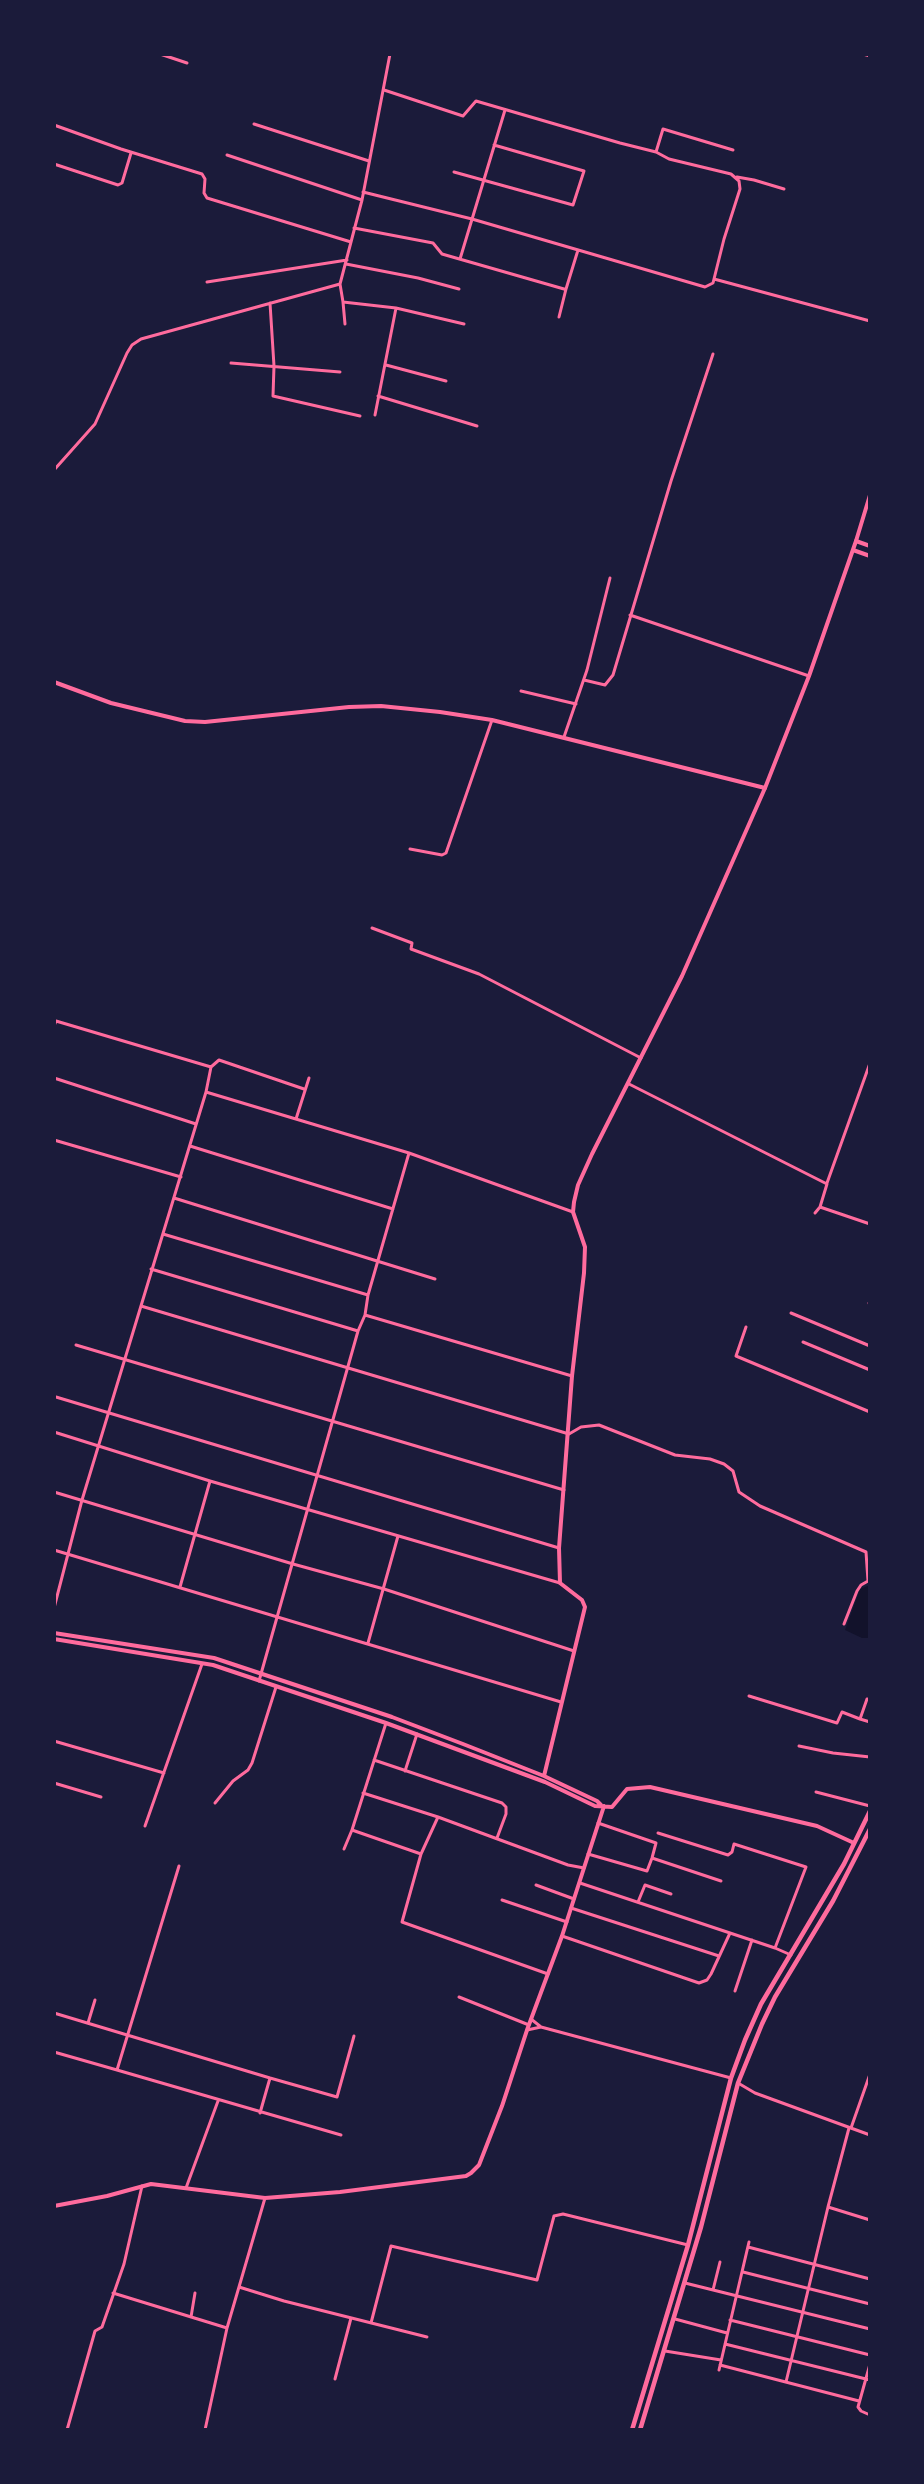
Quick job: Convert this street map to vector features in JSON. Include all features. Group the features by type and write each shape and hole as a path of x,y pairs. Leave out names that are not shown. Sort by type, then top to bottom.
{"main road":[{"path":"632,2430 688,2245 731,2078 761,2004 791,1955 870,1811"},
{"path":"640,2430 686,2283 738,2083 775,1997 862,1848 870,1830"}],"street":[{"path":"160,54 188,63"},
{"path":"345,324 340,284 362,200 390,54"},
{"path":"863,54 870,56"},
{"path":"384,90 463,116 476,100 656,152 669,159 784,189"},
{"path":"460,259 505,110"},
{"path":"254,124 370,161"},
{"path":"54,125 131,153 202,174 205,179 204,193 207,198 351,242"},
{"path":"656,152 663,129 733,150"},
{"path":"454,172 573,205 584,171 494,145"},
{"path":"54,164 118,186 122,183 131,153"},
{"path":"227,155 362,200"},
{"path":"363,192 472,219 705,287 713,283 740,189 737,177"},
{"path":"354,228 433,243 442,254 566,289"},
{"path":"559,317 578,250"},
{"path":"207,282 347,262 459,289"},
{"path":"714,279 870,321"},
{"path":"54,470 95,424 132,345 141,339 340,284"},
{"path":"343,302 396,308 464,324"},
{"path":"270,303 274,366 271,394 275,398 360,416"},
{"path":"375,416 396,308"},
{"path":"584,680 605,685 611,679 713,354"},
{"path":"231,363 340,372"},
{"path":"386,365 446,381"},
{"path":"378,396 477,426"},
{"path":"560,1583 559,1548 572,1376 585,1254 582,1234 573,1212 578,1185 682,976 765,788 809,676 870,495"},
{"path":"856,541 870,546"},
{"path":"853,550 870,556"},
{"path":"564,739 584,680 610,578"},
{"path":"630,615 809,676"},
{"path":"54,682 111,703 185,721 205,722 349,707 381,706 441,712 492,720 765,788"},
{"path":"520,691 576,704"},
{"path":"410,849 445,855 459,822 492,720"},
{"path":"372,928 412,943 411,949 479,974 641,1058"},
{"path":"54,1026 56,1021 211,1067"},
{"path":"54,1608 82,1500 190,1146 211,1067 219,1060 304,1089"},
{"path":"815,1213 820,1207 870,1063"},
{"path":"54,1078 196,1125"},
{"path":"296,1119 309,1078"},
{"path":"628,1084 827,1184"},
{"path":"206,1092 409,1154 573,1212"},
{"path":"54,1140 180,1177"},
{"path":"190,1146 393,1209"},
{"path":"259,1681 409,1154"},
{"path":"174,1198 435,1279"},
{"path":"820,1207 870,1224"},
{"path":"163,1234 368,1295"},
{"path":"151,1269 358,1331"},
{"path":"141,1306 569,1434 581,1427 598,1425 675,1455 710,1459 724,1464 733,1471 739,1492 760,1506 866,1552 869,1581 856,1591 844,1624"},
{"path":"791,1313 870,1346"},
{"path":"365,1315 572,1376"},
{"path":"746,1327 736,1356 870,1412"},
{"path":"803,1342 870,1370"},
{"path":"76,1345 564,1490"},
{"path":"56,1397 316,1477 559,1548"},
{"path":"54,1432 210,1481 560,1583 582,1600 585,1607 544,1776"},
{"path":"180,1587 210,1481"},
{"path":"54,1492 384,1589 574,1652"},
{"path":"368,1643 398,1536"},
{"path":"54,1550 561,1702"},
{"path":"54,1633 214,1658 392,1717 544,1776 602,1805"},
{"path":"54,1639 213,1665 417,1734 545,1782 595,1806 612,1807 627,1789 650,1787 817,1826 862,1848"},
{"path":"145,1826 202,1664"},
{"path":"215,1803 233,1781 248,1770 252,1763 276,1687"},
{"path":"749,1696 837,1723 842,1712 870,1722"},
{"path":"860,1719 867,1699 870,1700"},
{"path":"344,1849 386,1723"},
{"path":"405,1771 417,1734"},
{"path":"54,1741 164,1773"},
{"path":"799,1746 870,1757"},
{"path":"374,1760 502,1803 506,1807 506,1814 497,1838"},
{"path":"54,1783 101,1797"},
{"path":"816,1792 870,1806"},
{"path":"363,1793 438,1817 536,1854 584,1868"},
{"path":"54,2206 107,2196 151,2184 264,2198 340,2192 459,2177 471,2173 479,2165 502,2106 526,2030 580,1883 602,1805"},
{"path":"438,1817 422,1854 402,1922 548,1974"},
{"path":"588,1854 647,1871 652,1858 656,1843 598,1823"},
{"path":"352,1830 422,1854"},
{"path":"658,1833 728,1855 732,1852 734,1845 806,1867 775,1948"},
{"path":"652,1858 721,1881"},
{"path":"117,2070 179,1866"},
{"path":"580,1883 791,1955"},
{"path":"536,1885 574,1899"},
{"path":"638,1902 645,1885 671,1894"},
{"path":"502,1900 567,1922"},
{"path":"570,1908 719,1956"},
{"path":"562,1936 699,1983 707,1980 730,1933"},
{"path":"735,1991 752,1940"},
{"path":"459,1997 529,2025"},
{"path":"88,2023 95,2000"},
{"path":"54,2013 337,2097 354,2036"},
{"path":"531,2019 541,2027 731,2078"},
{"path":"526,2030 541,2027"},
{"path":"54,2052 341,2135"},
{"path":"786,2382 828,2207 850,2128 870,2074"},
{"path":"260,2113 270,2078"},
{"path":"738,2083 754,2093 870,2135"},
{"path":"186,2188 218,2101"},
{"path":"67,2430 95,2331 102,2327 124,2264 142,2186"},
{"path":"205,2430 227,2328 264,2198"},
{"path":"828,2207 870,2220"},
{"path":"372,2323 391,2246 537,2280 554,2216 563,2214 688,2245"},
{"path":"718,2370 749,2242"},
{"path":"748,2247 870,2280"},
{"path":"713,2290 720,2262"},
{"path":"743,2272 870,2304"},
{"path":"686,2283 870,2329"},
{"path":"239,2287 427,2337"},
{"path":"113,2293 227,2328"},
{"path":"191,2317 195,2293"},
{"path":"335,2379 351,2318"},
{"path":"675,2319 728,2333"},
{"path":"730,2320 870,2355"},
{"path":"725,2344 792,2359 868,2380"},
{"path":"665,2350 721,2360"},
{"path":"870,2364 859,2410 870,2415"},
{"path":"720,2366 860,2401"}],"shaded area":[{"path":"870,1585 870,1638 862,1638 845,1630 860,1589"}]}
